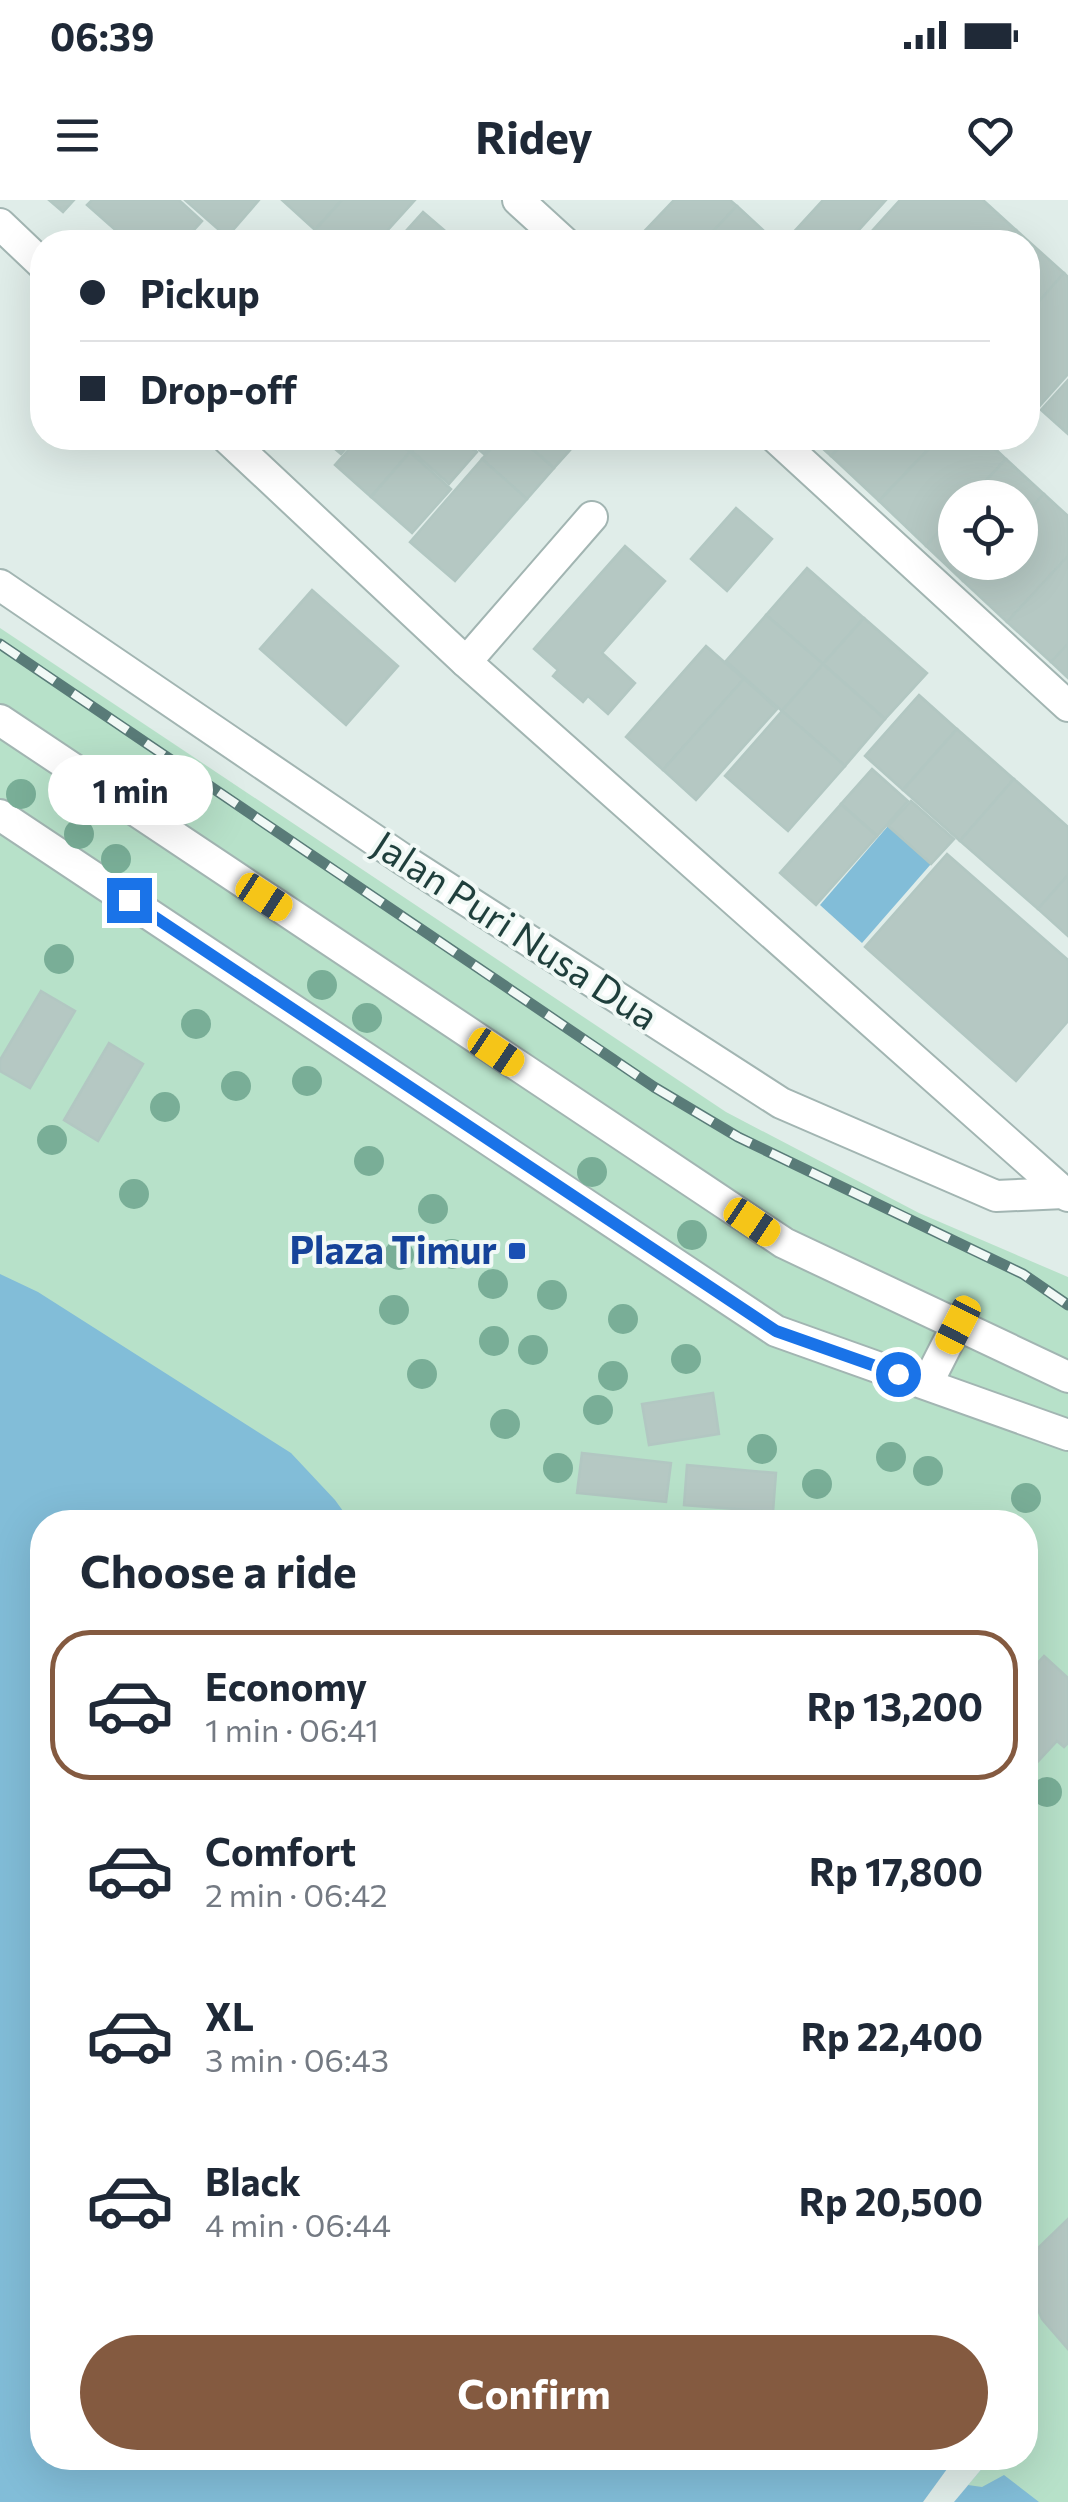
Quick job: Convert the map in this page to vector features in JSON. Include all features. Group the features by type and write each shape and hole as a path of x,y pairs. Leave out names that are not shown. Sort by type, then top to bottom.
{"street":[{"path":"518,200 551,230"},
{"path":"0,224 30,253"},
{"name":"Jalan Puri Nusa Dua","path":"241,450 466,662 1066,1194"},
{"path":"789,450 1068,706"},
{"path":"466,662 592,516"},
{"name":"Jalan Puri Nusa Dua","path":"0,584 404,860 781,1103 996,1196 1066,1194"},
{"path":"0,720 784,1243 1068,1377"},
{"path":"0,815 776,1331 1068,1435"},
{"path":"927,1384 958,1325"}],"green space":[{"path":"0,628 726,1112 919,1213 1068,1277 1068,2502 0,2502"}],"water":[{"path":"888,826 931,864 862,943 820,905"},
{"path":"0,1274 38,1292 291,1453 342,1510 30,1510 30,2470 981,2470 968,2485 982,2487 1004,2475 1039,2502 0,2502"}],"pier":[{"path":"946,2470 981,2470 954,2502 923,2502"}],"building":[{"path":"49,200 74,200 63,212"},
{"path":"92,200 179,200 202,221 194,230 115,230 87,205"},
{"path":"185,200 259,200 233,230 219,230"},
{"path":"282,200 342,200 315,230"},
{"path":"342,200 415,200 388,230 315,230"},
{"path":"674,200 730,200 737,206 714,230 645,230"},
{"path":"823,200 886,200 859,230 796,230"},
{"path":"900,200 983,200 1016,230 873,230"},
{"path":"737,206 763,230 714,230"},
{"path":"423,212 444,230 407,230"},
{"path":"1040,252 1064,273 1040,300"},
{"path":"1064,273 1068,277 1068,374 1040,406 1040,300"},
{"path":"1068,380 1068,434 1041,410"},
{"path":"348,450 410,452 371,497 335,465"},
{"path":"411,450 477,452 449,484"},
{"path":"490,450 534,450 554,468 527,499 482,459"},
{"path":"534,450 570,450 554,468"},
{"path":"837,450 928,450 879,501 831,456"},
{"path":"928,450 997,450 1006,459 987,480 938,480 938,533 926,546 879,501"},
{"path":"410,452 451,489 412,533 371,497"},
{"path":"482,459 527,499 455,581 410,542"},
{"path":"1006,459 1029,480 987,480"},
{"path":"1044,494 1068,516 1068,556 1007,622 963,581 1038,580 1038,500"},
{"path":"736,508 772,539 727,591 691,559"},
{"path":"938,533 938,557 926,546"},
{"path":"625,546 665,581 602,653 635,683 608,714 588,696 583,702 553,676 558,670 534,649"},
{"path":"1068,556 1068,644 1051,662 1007,622"},
{"path":"807,568 864,618 823,664 766,615"},
{"path":"312,590 398,666 346,725 260,649"},
{"path":"766,615 823,664 782,711 726,661"},
{"path":"864,618 927,673 885,719 823,664"},
{"path":"1068,644 1068,678 1051,662"},
{"path":"706,646 744,679 663,770 626,737"},
{"path":"823,664 885,719 845,766 782,711"},
{"path":"744,679 777,709 696,800 663,770"},
{"path":"919,695 957,729 903,790 865,756"},
{"path":"782,711 845,766 788,831 725,776"},
{"path":"957,729 1014,779 960,841 903,790"},
{"path":"872,769 908,801 877,836 841,804"},
{"path":"1014,779 1068,827 1068,875 1038,909 960,841"},
{"path":"911,801 954,839 931,864 888,826"},
{"path":"841,804 877,836 816,905 780,873"},
{"path":"947,854 1068,960 1068,1021 1016,1081 865,947"},
{"path":"1068,875 1068,936 1038,909"},
{"path":"41,991 75,1011 30,1088 0,1071 0,1060"},
{"path":"109,1043 143,1064 98,1141 64,1120"},
{"path":"713,1393 719,1434 649,1445 642,1404"},
{"path":"582,1453 671,1463 666,1502 577,1493"},
{"path":"687,1465 776,1473 773,1510 684,1505"},
{"path":"1044,1656 1068,1678 1068,1743 1064,1747 1057,1741 1038,1761 1038,1663"},
{"path":"1068,2219 1068,2349 1038,2310 1038,2248"}],"railway":[{"path":"0,644 654,1087 738,1137 1023,1274 1068,1305"}],"place":[{"name":"Plaza Timur","path":"517,1251"}],"route":[{"path":"129,900 776,1331 898,1374"}]}
